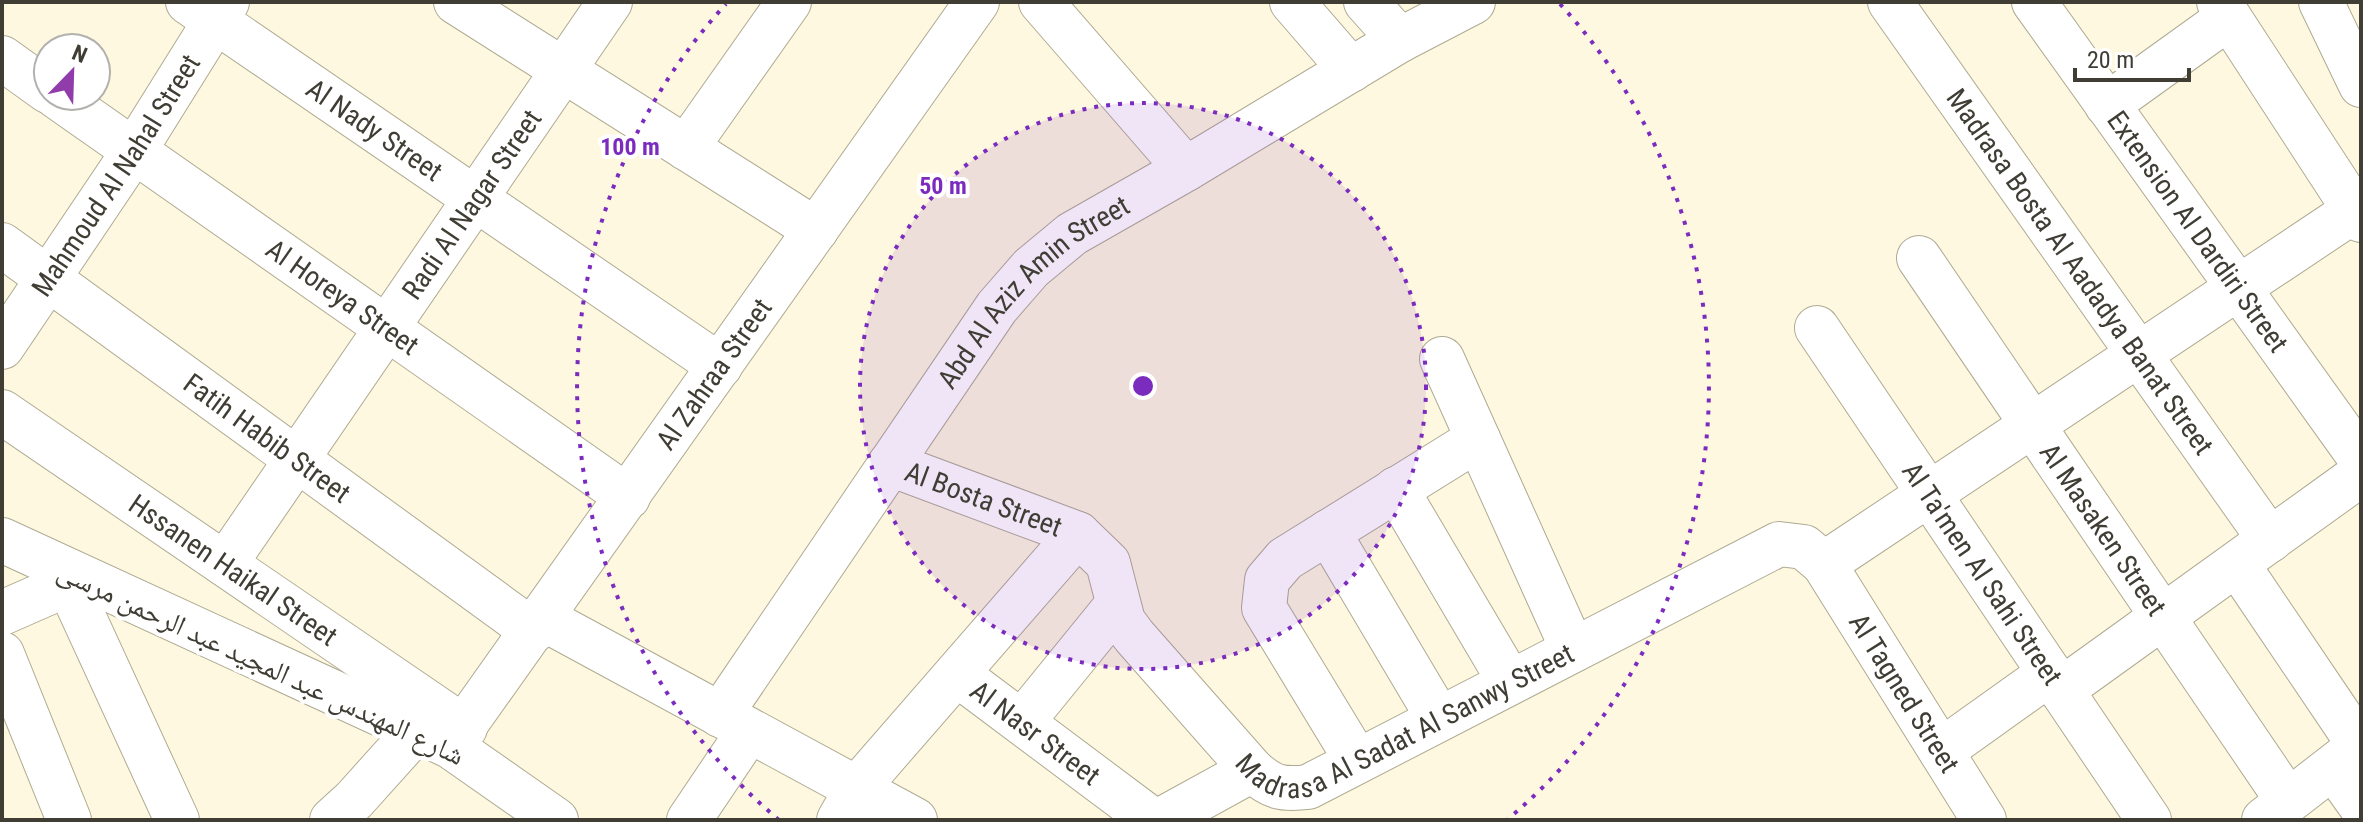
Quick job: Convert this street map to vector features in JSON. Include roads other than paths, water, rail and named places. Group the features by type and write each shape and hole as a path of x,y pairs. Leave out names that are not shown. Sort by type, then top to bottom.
{"street":[{"path":"456,2 816,230"},
{"name":"Radi Al Nagar Street","path":"225,564 610,2"},
{"path":"686,148 789,2"},
{"name":"Al Zahraa Street","path":"332,820 354,800 444,735 537,625 977,2"},
{"path":"1041,2 1186,169"},
{"path":"1292,2 1351,70"},
{"path":"1366,2 1400,40"},
{"name":"Abd Al Aziz Amin Street","path":"689,820 734,723 890,464 997,307 1031,268 1072,234 1400,40 1473,2"},
{"path":"2321,2 2361,85"},
{"name":"Extension Al Dardiri Street","path":"2045,5 2107,105 2361,459"},
{"name":"Mahmoud Al Nahal Street","path":"2,347 134,151 210,8"},
{"name":"Al Nady Street","path":"210,8 475,199 720,366"},
{"name":"Madrasa Bosta Al Aadadya Banat Street","path":"1909,9 2139,354 2253,552 2352,753 2361,806"},
{"path":"1824,564 2238,287 2358,215 2223,10 2107,105"},
{"path":"2,58 32,80"},
{"name":"Al Horeya Street","path":"79,112 628,497"},
{"name":"Fatih Habib Street","path":"2,245 297,459 537,625 734,723 848,804 915,820"},
{"name":"Al Masaken Street","path":"1919,258 2163,616 2276,811"},
{"name":"Al Ta'men Al Sahi Street","path":"1817,328 2149,820"},
{"path":"1442,359 1573,650"},
{"name":"Hssanen Haikal Street","path":"2,412 225,564 444,735"},
{"path":"1357,761 1264,608 1267,580 1285,559 1478,439"},
{"name":"Al Bosta Street","path":"890,464 1078,534"},
{"path":"1941,751 2163,616 2361,474"},
{"path":"1396,489 1510,682"},
{"path":"1328,532 1439,719"},
{"path":"848,804 1078,534"},
{"name":"Madrasa Al Sadat Al Sanwy Street","path":"1078,534 1108,563 1123,621 1134,636 1252,770 1268,784 1288,790 1308,787 1779,544 1804,547 1824,564"},
{"name":"شارع المهندس عبد المجيد عبد الرحمن مرسى","path":"2,540 64,576 444,735 556,820"},
{"name":"Al Tagned Street","path":"1824,564 1984,820"},
{"path":"2,613 64,576 177,820"},
{"path":"1022,722 1118,604"},
{"path":"2,654 69,820"},
{"name":"Al Nasr Street","path":"957,674 1152,820"},
{"path":"2276,811 2352,753"},
{"path":"1161,820 1252,770"}]}
